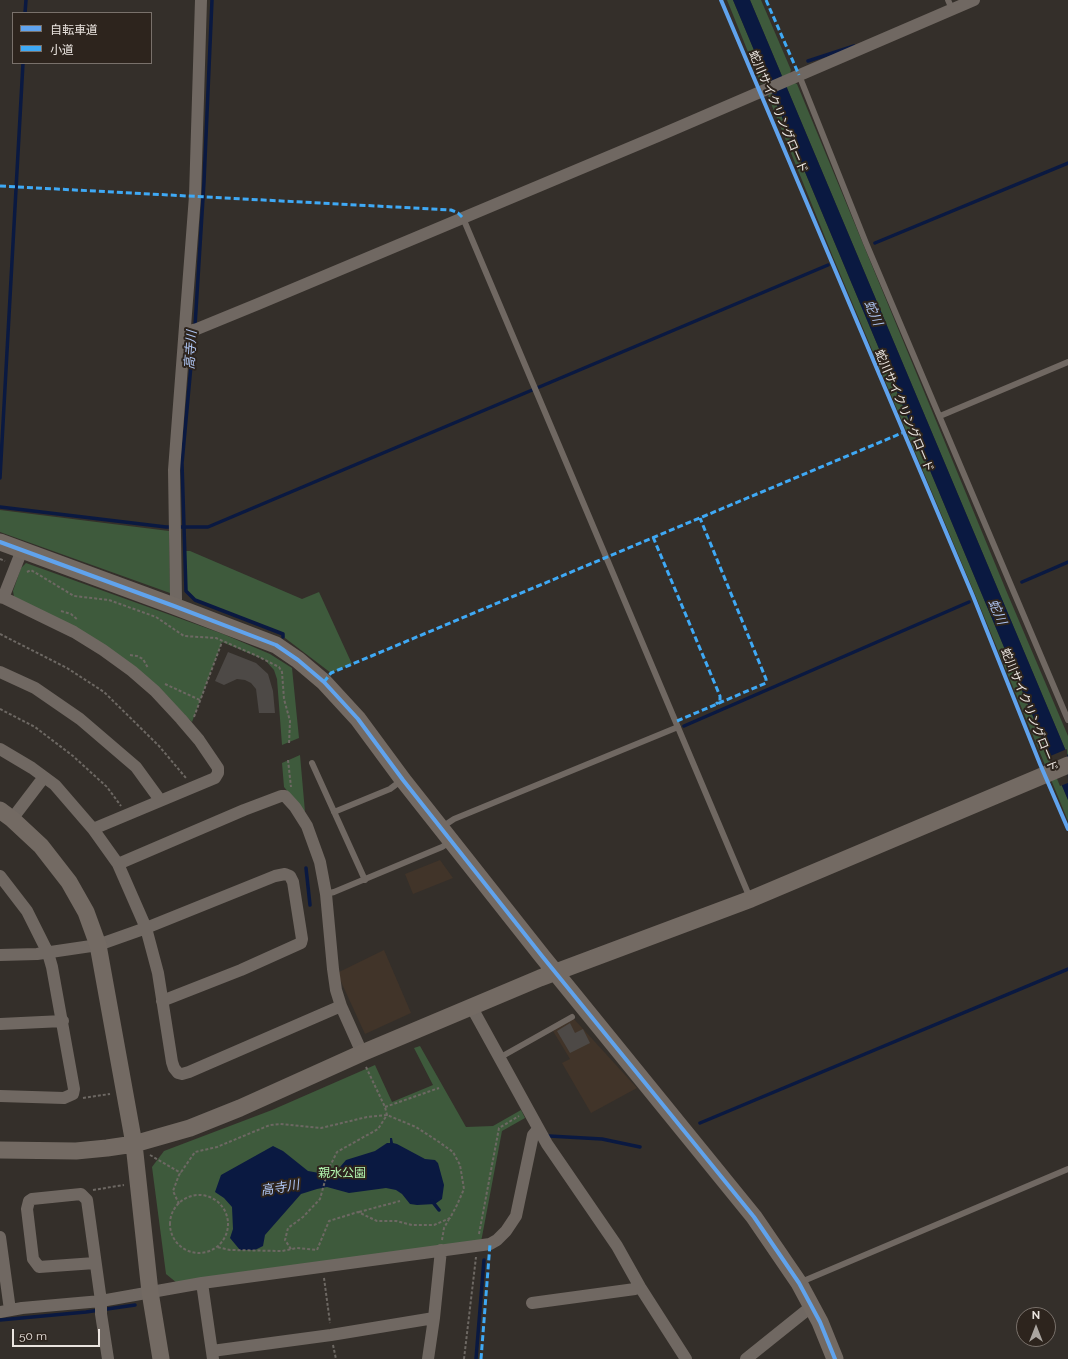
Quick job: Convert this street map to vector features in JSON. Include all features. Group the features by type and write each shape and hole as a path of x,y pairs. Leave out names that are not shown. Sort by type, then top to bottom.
{"street":[{"path":"174,606 176,599 174,470 195,196 201,0"},
{"path":"185,332 197,329 252,307 796,76 950,5 974,0"},
{"path":"0,542 276,645 298,660 324,682 358,720 451,841 754,1217 800,1283 812,1306 835,1359"},
{"path":"22,550 2,597 74,632 103,650 155,692 187,726 218,768 218,773 214,778 93,829"},
{"path":"0,672 35,688 80,719 136,767 160,800"},
{"path":"0,749 55,785 93,829 118,864 146,928 158,973 174,1068 182,1074 341,1006"},
{"path":"0,1150 76,1151 134,1144 216,1118 364,1058 471,1006 751,899 1068,766"},
{"path":"44,777 6,814 41,846 69,882 86,912 98,944 134,1144 150,1292 161,1359"},
{"path":"118,864 281,796 285,796 290,800 307,826 320,862 326,894 332,969 341,1006 364,1058"},
{"path":"0,955 48,953 98,944 146,928 275,876 285,874 290,876 293,882 302,939 301,943 221,979 162,1000"},
{"path":"0,876 27,911 48,953 63,1022 74,1089 73,1094 64,1098 0,1096"},
{"path":"471,1006 498,1058 547,1144 618,1246 640,1287 686,1359"},
{"path":"0,1024 63,1022"},
{"path":"0,1237 5,1311 101,1301 202,1283 490,1244 497,1240 506,1231 516,1216 533,1135 538,1128"},
{"path":"95,1263 44,1268 39,1267 34,1259 27,1209 29,1201 32,1199 81,1194 85,1196 87,1200 108,1359"},
{"path":"428,1359 441,1250"},
{"path":"202,1283 212,1355 434,1318"},
{"path":"532,1303 635,1289 640,1287"},
{"path":"746,1359 812,1306"}],"lane":[{"path":"796,76 1068,720"},
{"path":"463,218 751,899"},
{"path":"940,416 1068,362"},
{"path":"441,828 454,820 678,728"},
{"path":"312,763 365,880"},
{"path":"334,812 390,789 403,780"},
{"path":"326,894 365,880 442,847 451,841"},
{"path":"498,1058 572,1017"},
{"path":"800,1283 1068,1169"}],"path":[{"path":"25,573 31,570 74,596 109,600 156,617 184,636 212,638 255,655 278,667 282,672 286,708 290,721 289,744"},
{"path":"57,611 71,614 79,621"},
{"path":"0,634 67,668 104,692 159,746 187,780 190,788"},
{"path":"187,726 192,722 222,642"},
{"path":"129,655 137,656 143,659 151,674"},
{"path":"163,683 200,700"},
{"path":"0,709 35,728 73,756 107,787 126,814"},
{"path":"288,760 291,782 290,792"},
{"path":"291,1249 286,1240 288,1228 303,1217 320,1199 328,1170 337,1152 378,1129 387,1115 364,1058"},
{"path":"385,1107 439,1088"},
{"path":"73,1094 79,1098 112,1094"},
{"path":"478,1239 499,1128 523,1114"},
{"path":"179,1204 173,1190 182,1172 195,1152 217,1147 270,1125 280,1124 321,1128 367,1117 387,1115 416,1127 453,1152 460,1165 464,1189 444,1228 441,1250"},
{"path":"150,1154 182,1172"},
{"path":"85,1196 94,1189 127,1185"},
{"path":"196,1196 211,1198 218,1203 226,1215 228,1225 225,1236 217,1246 207,1252 197,1253 180,1246 175,1240 170,1226 173,1212 179,1204 190,1197 196,1196"},
{"path":"336,1359 331,1335 323,1266 317,1250 329,1222 358,1212 400,1201"},
{"path":"358,1212 377,1221 396,1221 412,1225 434,1225 450,1218"},
{"path":"217,1246 230,1250 317,1250"},
{"path":"464,1359 476,1251"}],"shaded area":[{"path":"440,860 453,878 413,894 405,874"},
{"path":"384,950 411,1013 365,1034 337,973"},
{"path":"574,1019 637,1088 591,1113 562,1063 570,1059 553,1031"}],"green space":[{"path":"727,0 733,0 1068,800 1068,821 974,592 833,257 768,96 770,94 765,83 761,84"},
{"path":"750,0 761,0 791,70 790,73 797,84 1008,595 1068,736 1068,756"},
{"path":"0,510 169,531 170,593 0,532"},
{"path":"184,551 190,551 302,599 319,592 352,664 331,673 285,638 283,634 191,598 185,587"},
{"path":"26,563 223,634 270,654 292,668 299,738 282,745 277,679 274,670 265,660 222,642 192,722 145,676 14,597 13,591 21,568"},
{"path":"300,755 305,812 284,787 282,763"},
{"name":"親水公園","path":"420,1046 466,1127 493,1126 521,1110 525,1118 502,1131 481,1242 177,1283 166,1274 152,1167 164,1151 272,1110 375,1065 392,1102 433,1085 414,1048"}],"water":[{"name":"蛇川","path":"733,0 750,0 1068,756 1068,800"},
{"path":"390,1138 392,1138 393,1143 425,1159 435,1160 438,1163 444,1185 442,1199 435,1204 417,1205 410,1204 402,1194 396,1190 386,1188 349,1193 327,1187 301,1194 265,1235 263,1246 255,1250 240,1250 230,1238 233,1229 232,1207 224,1198 215,1192 221,1175 273,1146 283,1151 308,1171 325,1174 335,1173 346,1160 375,1151 387,1143 390,1143"}],"pier":[{"path":"1067,749 1068,783 1060,786 1048,757"}],"building":[{"path":"228,652 256,663 268,674 273,691 275,713 259,713 256,689 251,683 245,680 237,679 224,685 215,681"},
{"path":"570,1023 575,1033 583,1029 590,1043 570,1053 557,1031"}],"waterway":[{"path":"25,12 26,0"},
{"name":"高寺川","path":"195,326 204,182 212,0"},
{"path":"808,61 854,46"},
{"path":"0,478 23,64"},
{"path":"875,243 1068,163"},
{"path":"0,507 166,527 208,527 828,265"},
{"name":"高寺川","path":"194,333 182,463 186,591 195,600 283,634 283,637"},
{"path":"1022,582 1068,562"},
{"path":"684,726 969,602"},
{"name":"高寺川","path":"306,868 310,905"},
{"path":"700,1123 1068,969"},
{"path":"549,1136 602,1139 640,1147"},
{"path":"432,1201 439,1210"},
{"path":"476,1359 484,1260"},
{"name":"高寺川","path":"0,1320 86,1312 135,1305"}],"marked path":[{"path":"766,0 799,75"},
{"path":"0,186 451,210 458,213 463,218"},
{"path":"324,682 331,673 902,433"},
{"path":"677,721 766,683 766,679 700,518"},
{"path":"653,537 720,696 720,701 716,704"},
{"path":"481,1359 490,1244"}],"cycle path":[{"name":"蛇川サイクリングロード","path":"721,0 973,596 1040,764 1068,829"},
{"path":"0,542 276,645 298,660 324,682 358,719 403,780 542,956 754,1217 799,1283 820,1322 835,1359"}]}
